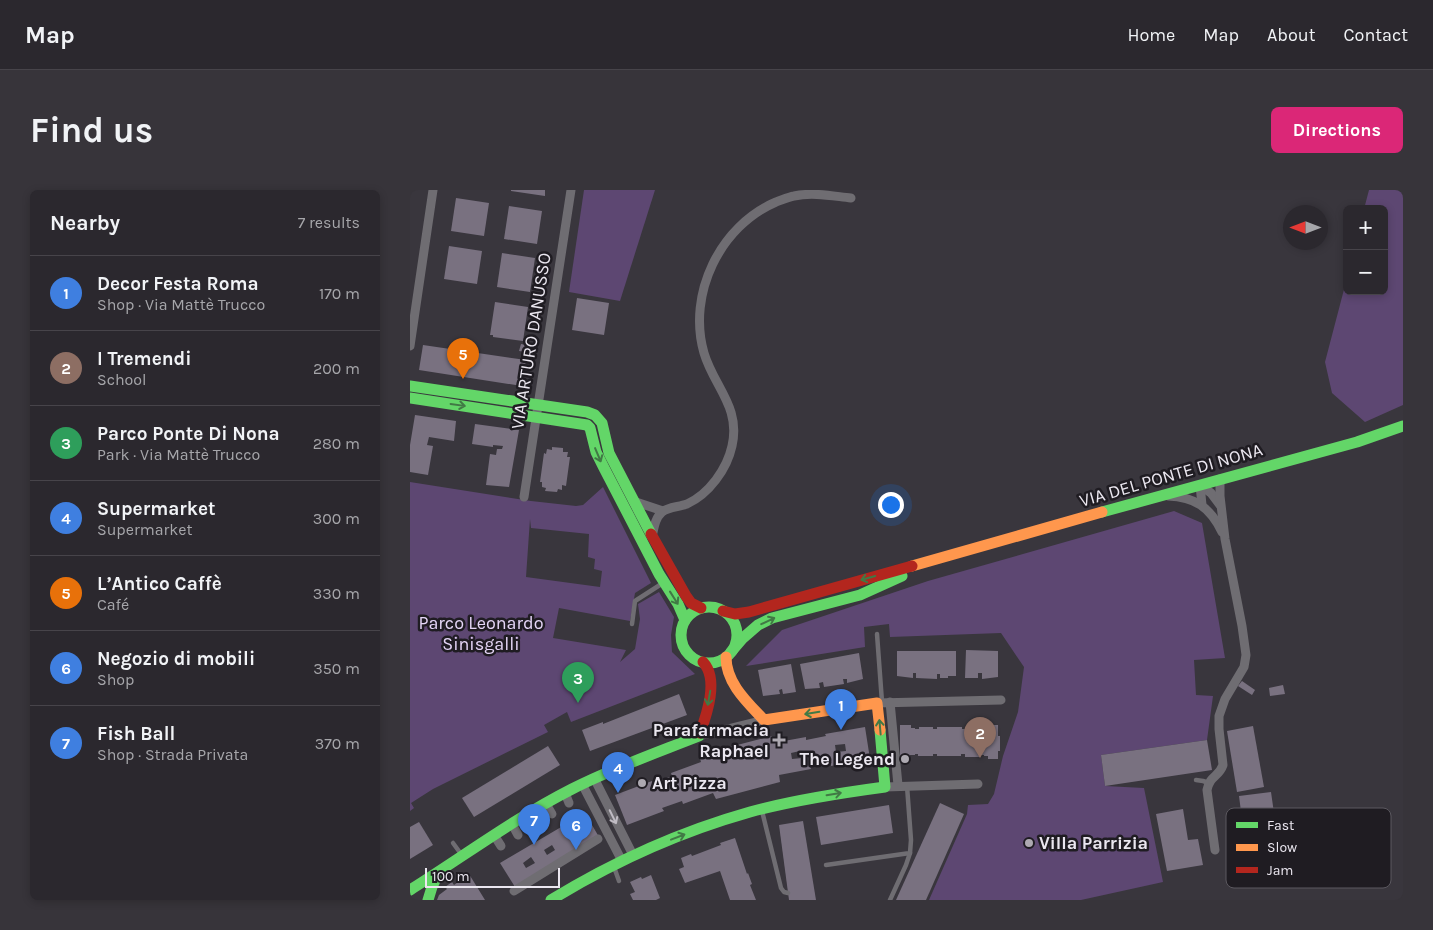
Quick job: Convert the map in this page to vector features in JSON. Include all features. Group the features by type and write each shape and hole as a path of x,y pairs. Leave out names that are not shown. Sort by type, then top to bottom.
{"main road":[{"path":"410,386 538,411 580,423 590,428 594,446 601,463 664,583 686,620"},
{"path":"410,398 538,411 587,412 599,417 604,426 605,440 609,453 652,536 686,596 691,603 701,608"},
{"name":"VIA DEL PONTE DI NONA","path":"723,611 735,614 744,613 1357,442 1403,426"},
{"name":"VIA DEL PONTE DI NONA","path":"728,655 758,625 772,618 860,594 948,556"},
{"path":"709,607 723,611 734,622 737,638 735,645 728,655 718,661 710,663 696,660 685,649 682,642 682,627 692,613 701,608 709,607"},
{"path":"551,900 623,861 690,832 762,809 817,797 885,787 883,702 764,720 734,684 727,672 728,655"},
{"path":"410,890 529,814 549,809 567,798 582,784 699,736 710,696 711,678 709,669 703,662"},
{"path":"428,900 438,872"}],"street":[{"path":"410,346 433,190"},
{"name":"VIA ARTURO DANUSSO","path":"524,497 571,190"},
{"path":"652,536 657,518 663,511 688,503 706,490 719,476 732,446 732,414 725,395 714,378 704,354 700,332 701,297 714,259 744,222 764,208 792,196 814,194 851,198"},
{"path":"1215,850 1207,794 1212,777 1220,771 1223,765 1219,727 1220,711 1227,695 1244,667 1246,655 1245,640 1225,539 1220,479"},
{"path":"1200,485 1214,496 1221,507"},
{"path":"1200,485 1202,505"},
{"path":"1164,496 1185,498 1202,505 1214,517 1225,539"},
{"path":"634,501 663,511"},
{"path":"902,785 883,702 1001,700"},
{"path":"699,736 764,720"},
{"path":"594,778 623,861"},
{"path":"582,784 623,861"},
{"path":"885,787 978,784"},
{"path":"529,814 535,824"},
{"path":"512,824 518,835"},
{"path":"494,835 500,846"},
{"path":"514,890 598,839"}],"lane":[{"path":"632,624 635,601 664,583"},
{"path":"877,634 883,702"},
{"path":"1196,780 1209,783"},
{"path":"890,900 910,853 911,840 902,785"},
{"path":"762,809 782,888 784,892 788,893"},
{"path":"453,843 462,856"},
{"path":"826,865 910,853"},
{"path":"619,881 623,861"}],"green space":[{"path":"584,190 655,190 620,301 569,292"},
{"path":"1369,190 1403,190 1403,405 1365,422 1332,393 1325,362 1343,293 1343,295 1388,295 1388,205 1365,205"},
{"name":"Parco Leonardo Sinisgalli","path":"410,482 576,506 583,505 603,487 651,583 635,593 630,621 559,608 553,638 626,650 620,662 635,649 640,619 638,604 659,592 674,617 671,635 672,652 695,674 571,722 567,712 544,725 548,732 433,789 411,803 414,808 410,811","holes":["530,519 531,528 589,534 588,557 595,559 594,569 602,571 600,587 526,577"]},
{"path":"1174,511 1202,523 1225,658 1194,660 1196,695 1213,696 1207,740 1101,755 1105,786 1144,788 1163,882 1081,900 929,900 967,814 968,805 988,804 994,794 1003,756 1018,712 1024,667 1001,633 890,637 889,624 864,627 865,647 746,666 782,630 928,581"}],"building":[{"path":"545,190 545,196 511,191"},
{"path":"456,198 489,203 484,236 451,231"},
{"path":"509,206 542,211 537,244 504,239"},
{"path":"449,246 482,251 477,284 444,279"},
{"path":"502,253 535,258 530,292 497,287"},
{"path":"577,298 609,303 604,335 572,330"},
{"path":"495,302 528,307 523,341 490,335"},
{"path":"521,344 533,346 532,353 519,351"},
{"path":"423,345 526,360 522,386 419,370"},
{"path":"415,415 456,421 454,441 429,437 427,445 433,446 428,475 410,472 410,445"},
{"path":"475,424 519,430 509,487 486,485 490,454 496,455 497,449 502,449 503,446 493,445 493,447 472,444"},
{"path":"552,447 563,448 563,452 568,452 567,457 570,457 566,486 562,485 562,490 558,489 557,492 545,491 546,488 542,487 542,482 540,482 544,453 546,454 547,449 552,450"},
{"path":"966,650 998,651 998,677 982,679 982,673 978,673 978,678 965,678"},
{"path":"897,651 956,651 956,676 940,678 940,674 937,674 937,679 916,678 916,673 913,673 913,678 897,676"},
{"path":"859,653 863,679 847,683 847,679 843,679 844,684 824,687 823,682 819,683 820,688 805,689 800,664"},
{"path":"791,664 796,692 783,694 782,689 779,690 780,694 763,696 758,670"},
{"path":"1242,681 1255,690 1252,695 1238,686"},
{"path":"1283,685 1285,694 1270,696 1269,688"},
{"path":"679,694 687,715 590,751 582,730 603,722 603,724"},
{"path":"900,725 911,725 911,728 915,729 919,729 919,727 933,727 933,729 937,729 937,727 962,727 962,729 966,729 966,727 980,727 980,729 984,729 988,728 988,725 998,725 1000,751 998,751 998,759 988,759 988,756 984,755 980,755 980,757 965,757 965,754 961,754 961,756 937,756 937,754 933,754 933,756 918,756 918,754 915,754 910,755 910,759 900,759"},
{"path":"1253,726 1264,787 1237,792 1227,731"},
{"path":"865,727 870,759 831,766 831,763 810,766 811,769 779,775 780,782 716,799 713,793 683,804 682,801 662,808 664,811 627,825 615,795 652,781 653,783 672,776 671,773 701,762 699,755 772,736 773,743 806,737 806,740 826,736 825,734","holes":["845,744 846,751 836,752 835,745","800,751 802,758 792,759 791,753"]},
{"path":"1207,740 1212,770 1105,786 1101,755"},
{"path":"548,746 560,765 474,817 462,798"},
{"path":"1271,792 1273,808 1241,808 1239,796"},
{"path":"940,803 964,814 926,900 896,900"},
{"path":"889,805 893,833 821,845 816,817"},
{"path":"1183,809 1188,840 1198,839 1203,865 1167,871 1156,814"},
{"path":"585,813 599,837 515,887 500,863","holes":["552,845 555,850 547,855 544,850","531,857 535,863 526,868 523,863"]},
{"path":"803,821 816,900 789,900 779,825"},
{"path":"419,822 433,845 410,859 410,827"},
{"path":"735,838 756,900 730,900 720,871 685,883 679,869 684,867 681,858 691,854 692,856"},
{"path":"469,874 485,900 437,900 439,895 447,889 445,887 452,882 454,885"},
{"path":"651,875 660,898 656,900 633,900 630,894 635,892 630,882"}],"traffic: fast":[{"path":"410,386 587,412 595,415 602,423 609,453 651,534"},
{"path":"410,398 587,425 590,428 596,452 604,468 685,620"},
{"path":"1102,512 1357,442 1403,426"},
{"path":"731,652 758,625 772,618 860,595 902,576"},
{"path":"709,607 720,609 729,615 735,624 737,635 735,646 729,655 720,661 709,663 698,661 689,655 683,646 681,635 683,624 689,615 698,609 709,607"},
{"path":"551,900 598,873 647,849 724,820 800,800 885,787 880,730"},
{"path":"410,890 551,800 603,774 699,736 700,733"},
{"path":"428,900 439,872"}],"traffic: slow":[{"path":"912,566 1102,512"},
{"path":"726,657 727,666 734,684 764,720 877,703 880,730"}],"traffic: jam":[{"path":"651,534 686,596 691,603 701,608"},
{"path":"723,611 735,614 749,612 912,566"},
{"path":"700,733 706,716 711,687 708,669 703,662"}],"place":[{"name":"L’Antico Caffè","path":"463,379"},
{"name":"Parco Ponte Di Nona","path":"578,703"},
{"name":"Decor Festa Roma","path":"841,730"},
{"name":"Parafarmacia Raphael","path":"779,740"},
{"name":"I Tremendi","path":"980,758"},
{"name":"The Legend","path":"905,759"},
{"name":"Art Pizza","path":"642,783"},
{"name":"Supermarket","path":"618,793"},
{"name":"Villa Parrizia","path":"1029,843"},
{"name":"Fish Ball","path":"534,845"},
{"name":"Negozio di mobili","path":"576,850"}]}
